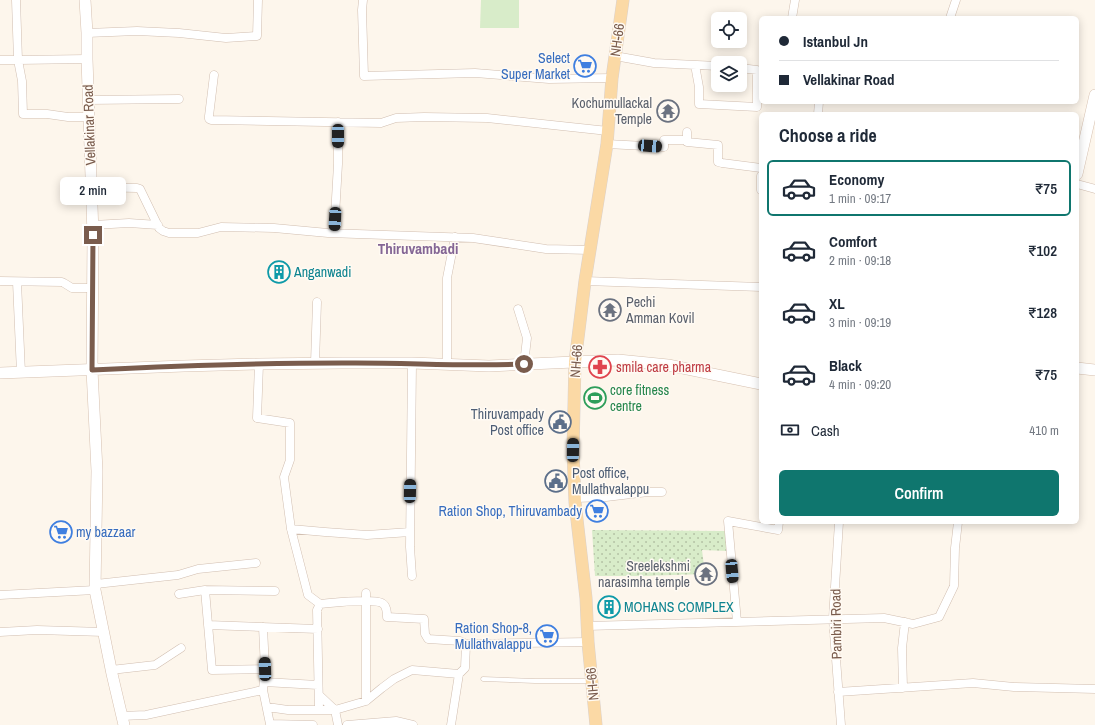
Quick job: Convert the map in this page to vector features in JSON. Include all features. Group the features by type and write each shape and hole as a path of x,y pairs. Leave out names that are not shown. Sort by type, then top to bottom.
{"main road":[{"name":"Vellakinar Road","path":"84,0 87,33 93,225 92,370 97,471 96,587 111,670 123,720"},
{"name":"NH-66","path":"596,725 591,681 586,598 575,498 573,450 575,362 585,281 607,144 612,78 623,0"},
{"path":"1079,165 1095,95"},
{"path":"0,373 259,364 412,363 489,366 618,360 668,365 759,384"},
{"path":"1079,368 1095,370"}],"street":[{"path":"16,0 18,60 22,81 23,114 89,117"},
{"path":"87,33 137,31 179,33 226,38 257,36 258,0"},
{"path":"363,0 364,76 475,73 549,79 612,78"},
{"path":"792,16 795,0"},
{"path":"951,16 956,0"},
{"path":"615,56 654,63 711,66"},
{"path":"0,60 87,59"},
{"path":"696,65 699,87 699,104 757,107 757,70 747,69"},
{"path":"214,75 209,116 209,119 211,120 381,123 396,118 487,118 608,131"},
{"path":"88,100 179,99"},
{"path":"334,233 338,164 338,122"},
{"path":"607,144 664,147 664,140 687,136 687,142 718,145 718,162 759,168"},
{"path":"1079,185 1095,189"},
{"path":"91,187 140,189 159,228 169,233 198,233 221,227 274,228 334,233 473,238 546,249 590,250"},
{"path":"93,225 129,223 158,225"},
{"path":"447,364 447,278 455,237"},
{"path":"585,281 759,287"},
{"path":"0,282 62,282 72,288 93,288"},
{"path":"17,282 21,373"},
{"path":"315,363 317,302"},
{"path":"518,309 528,338 524,364"},
{"path":"412,363 410,532 412,576"},
{"path":"259,364 257,418 290,423 290,460 284,477 291,529 308,595 320,604 366,597 382,603 386,607 387,617 424,619 425,634 428,639 460,640 466,644 588,642"},
{"path":"575,498 662,492"},
{"path":"737,622 728,521 778,530 779,524"},
{"name":"Pambiri Road","path":"839,524 833,619 841,725"},
{"path":"588,626 652,623 884,618 913,624 939,617 954,586 955,548 958,524"},
{"path":"291,529 367,535 410,532"},
{"path":"0,594 96,587 178,575 198,569 256,563"},
{"path":"205,590 212,670 265,669"},
{"path":"179,594 205,590 275,591"},
{"path":"366,597 366,701"},
{"path":"319,709 317,610 320,604"},
{"path":"903,688 902,648 905,622"},
{"path":"208,625 318,629"},
{"path":"263,627 265,669 263,686 270,724 313,725"},
{"path":"0,632 37,630 104,632"},
{"path":"451,725 458,677 465,668 466,644"},
{"path":"111,670 155,665 181,648"},
{"path":"267,707 288,710 335,710 366,701 394,679 412,670 459,674"},
{"path":"838,692 973,683 1014,687 1095,689"},
{"path":"123,720 263,686 318,685"},
{"path":"319,695 335,710 338,725"},
{"path":"347,725 396,721 413,725"}],"lane":[{"path":"483,679 591,681"}],"green space":[{"path":"481,0 519,0 519,28 480,28"},
{"path":"592,530 726,531 728,551 702,550 705,574 595,576"}],"place":[{"name":"Select Super Market","path":"585,66"},
{"name":"Kochumullackal Temple","path":"668,111"},
{"name":"Anganwadi","path":"279,272"},
{"name":"Pechi Amman Kovil","path":"610,310"},
{"name":"smila care pharma","path":"600,367"},
{"name":"core fitness centre","path":"595,398"},
{"name":"Thiruvampady Post office","path":"560,422"},
{"name":"Post office, Mullathvalappu","path":"556,481"},
{"name":"Ration Shop, Thiruvambady","path":"597,511"},
{"name":"my bazzaar","path":"61,532"},
{"name":"Sreelekshmi narasimha temple","path":"706,574"},
{"name":"MOHANS COMPLEX","path":"609,607"},
{"name":"Ration Shop-8, Mullathvalappu","path":"547,636"}],"district":[{"name":"Thiruvambadi","path":"418,248"}],"route":[{"path":"93,235 92,370 184,366 342,363 412,363 489,366 524,364"}]}
